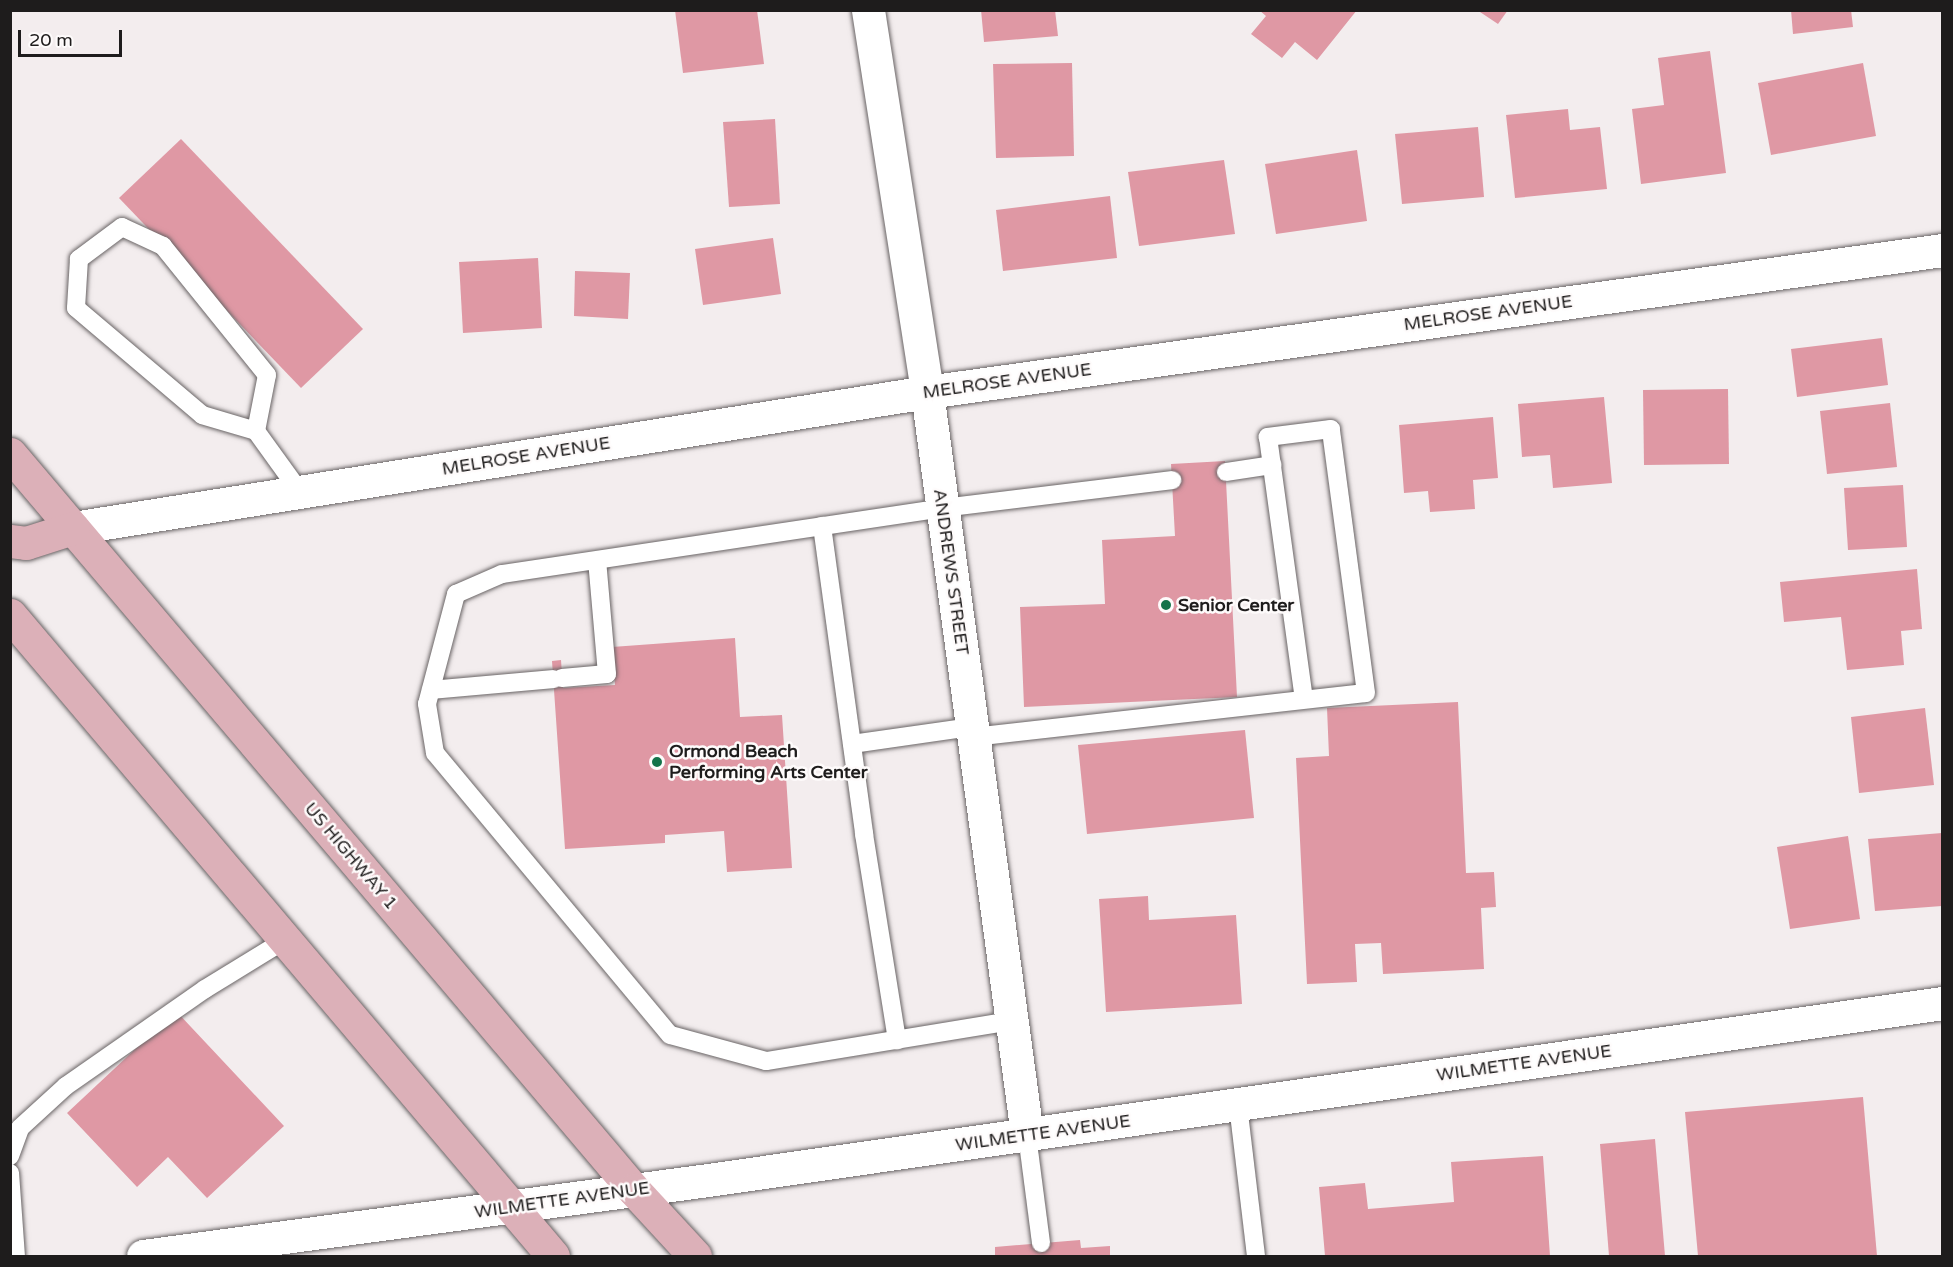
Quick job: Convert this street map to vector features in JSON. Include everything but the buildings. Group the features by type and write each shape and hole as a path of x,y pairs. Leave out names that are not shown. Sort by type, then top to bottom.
{"main road":[{"name":"US HIGHWAY 1","path":"10,454 634,1190 695,1257"},
{"path":"10,541 26,543 73,528"},
{"path":"10,615 553,1257"}],"street":[{"name":"ANDREWS STREET","path":"868,10 927,392 1027,1135"},
{"name":"MELROSE AVENUE","path":"73,528 927,392 1942,250"},
{"name":"WILMETTE AVENUE","path":"143,1257 234,1250 634,1190 1942,1003"}],"lane":[{"path":"256,431 267,375 163,246 122,227 79,259 76,308 202,415 256,431 300,492"},
{"path":"852,744 1366,693 1331,429 1268,437 1304,699"},
{"path":"1226,472 1272,465"},
{"path":"1011,1021 766,1061 670,1035 435,753 429,697 456,594 502,574 942,508 1172,480"},
{"path":"822,526 897,1040"},
{"path":"429,697 558,678 608,674 597,560"},
{"path":"10,1156 20,1128 66,1086 205,989 285,940"},
{"path":"1238,1105 1257,1257"},
{"path":"1027,1135 1041,1243"},
{"path":"10,1173 16,1257"}],"place":[{"name":"Senior Center","path":"1166,605"},
{"name":"Ormond Beach Performing Arts Center","path":"657,762"}]}
